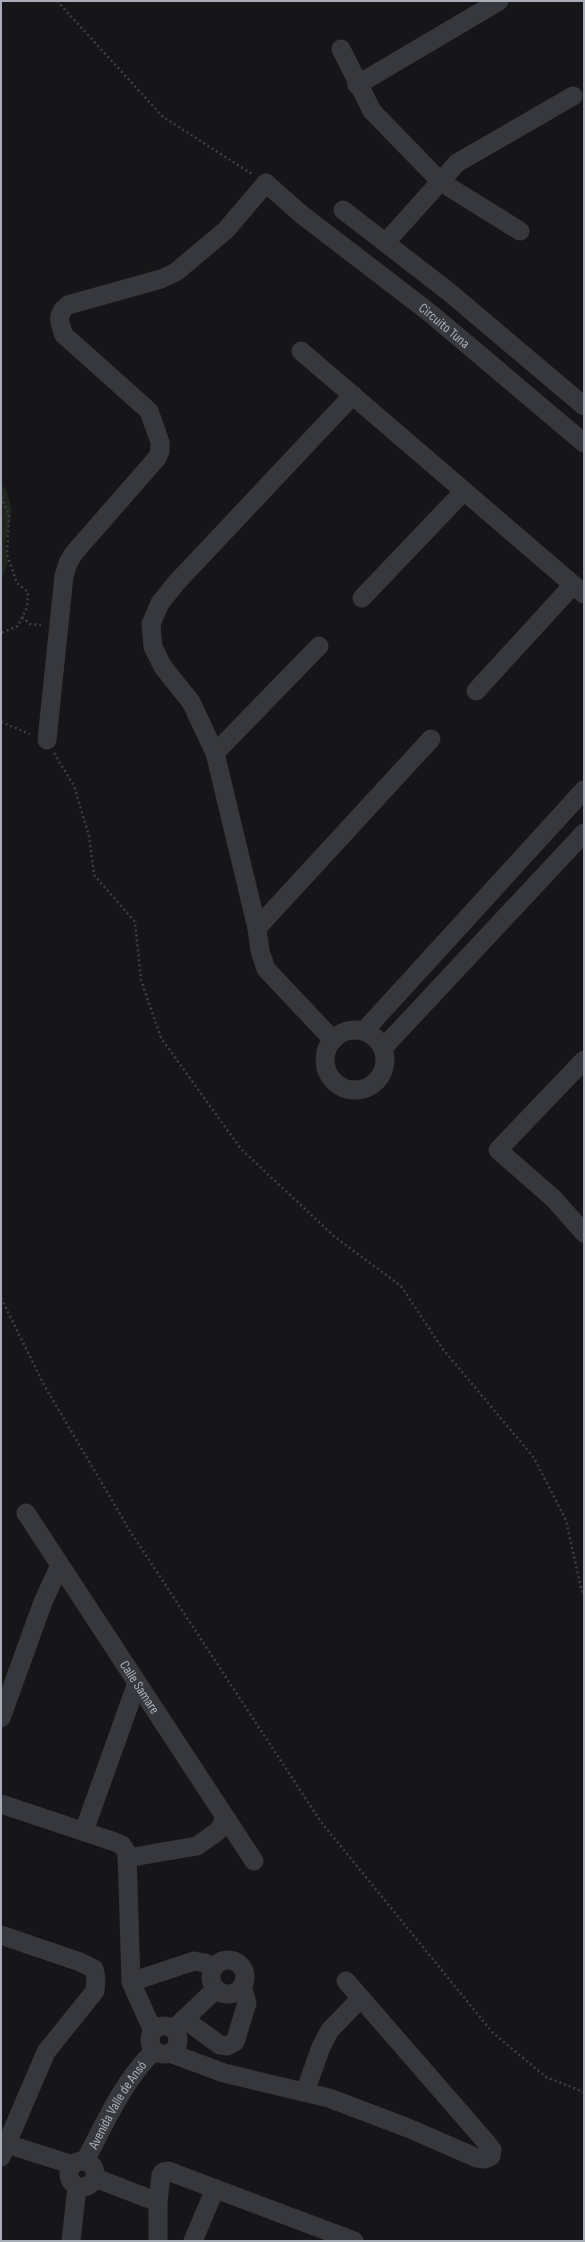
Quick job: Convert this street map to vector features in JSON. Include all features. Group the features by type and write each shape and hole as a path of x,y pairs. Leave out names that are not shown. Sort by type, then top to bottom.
{"street":[{"path":"357,85 499,1"},
{"path":"340,49 357,85 372,111 441,182 520,231"},
{"path":"386,242 441,182 456,163 465,156 573,96"},
{"name":"Circuito Tuna","path":"266,183 301,214 430,313 584,443"},
{"path":"47,740 64,576 68,563 74,553 156,458 160,451 160,442 149,411 64,335 58,321 60,310 68,304 161,279 176,272 226,230 266,183"},
{"name":"Circuito Tuna","path":"344,210 449,292 584,406"},
{"path":"430,313 449,292"},
{"path":"301,351 578,589 476,691"},
{"path":"333,1040 266,969 260,951 215,753 192,702 163,667 153,647 151,624 160,603 177,582 353,395"},
{"path":"362,598 464,491"},
{"path":"215,753 319,646"},
{"path":"256,928 431,739"},
{"path":"364,1031 584,790"},
{"path":"545,832 566,853"},
{"path":"383,1048 584,834"},
{"path":"348,1031 364,1031 375,1038 383,1048 385,1064 378,1080 363,1088 347,1088 339,1085 328,1072 326,1055 333,1040 348,1031"},
{"path":"584,1060 498,1150 554,1199 584,1233"},
{"name":"Calle Samare","path":"26,1513 254,1862"},
{"path":"1,1718 43,1602 60,1565"},
{"path":"84,1831 137,1683"},
{"path":"1,1804 122,1845 127,1853 131,1982 153,2031"},
{"path":"127,1858 197,1846 218,1831 226,1819"},
{"path":"1,1935 80,1962 94,1969 96,1978 95,1991 46,2052 3,2148 79,2163 94,2167 95,2178 88,2186 77,2187 73,2184 69,2174 79,2163"},
{"path":"222,1960 235,1961 243,1969 245,1981 242,1986 233,1993 227,1994 216,1990 210,1979 213,1968 222,1960"},
{"path":"131,1982 194,1962 205,1962 213,1968"},
{"path":"242,1986 247,2003 235,2042 227,2046 220,2045 179,2024 163,2026 153,2031 149,2041 162,2052 224,2073 329,2098 408,2128 477,2158 485,2159 491,2156 492,2150 486,2142 346,1981"},
{"path":"179,2024 216,1990"},
{"path":"305,2092 321,2047 330,2030 361,1998"},
{"name":"Avenida Valle de Ansó","path":"79,2163 122,2092 145,2060 162,2052 175,2050 178,2039 179,2024"},
{"path":"158,2241 158,2202 163,2172 168,2171 325,2235 354,2241"},
{"path":"95,2178 158,2202"},
{"path":"71,2241 77,2187"},
{"path":"194,2241 215,2189"}],"path":[{"path":"57,1 163,117 266,183"},
{"path":"1,497 9,516 7,555 17,583 28,592 27,607 18,626 1,632"},
{"path":"1,722 47,740 74,786 89,836 94,875 135,922 141,980 161,1038 242,1149 335,1237 401,1286 442,1348 534,1458 566,1520 581,1588 584,1594"},
{"path":"1,1298 44,1385 130,1531 321,1822 494,2033 546,2077 584,2092"}],"shaded area":[{"path":"1,483 7,492 12,510 5,544 8,564 1,579"}]}
